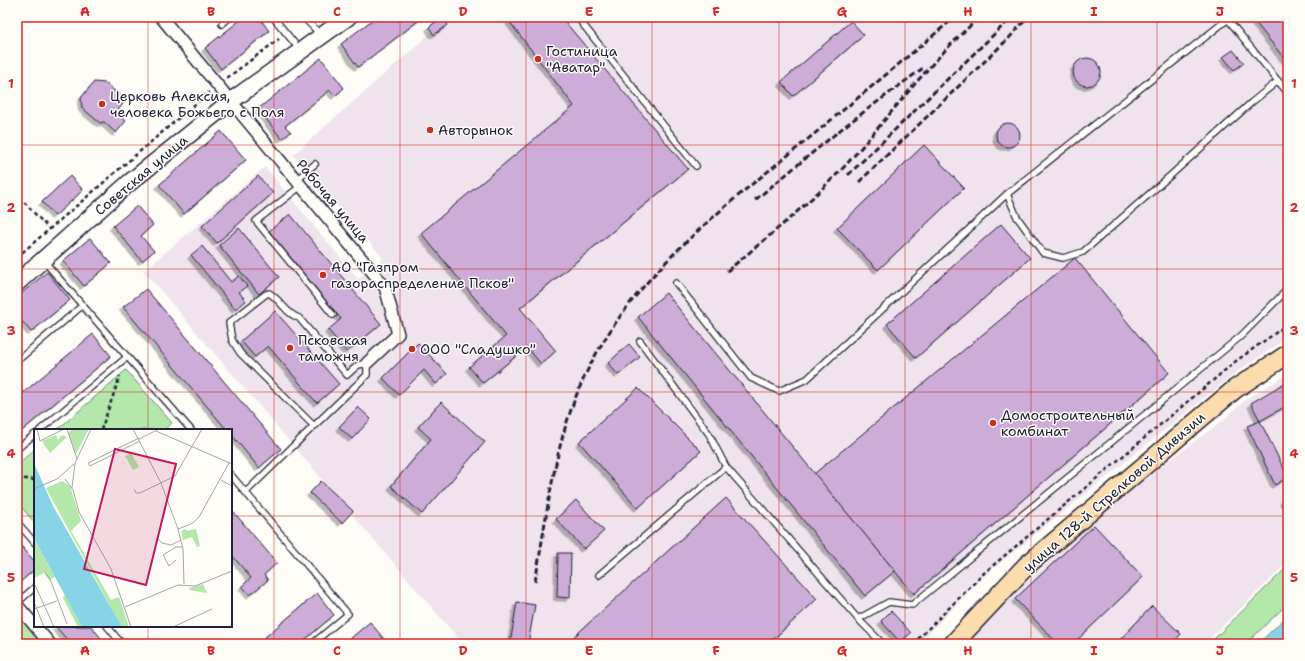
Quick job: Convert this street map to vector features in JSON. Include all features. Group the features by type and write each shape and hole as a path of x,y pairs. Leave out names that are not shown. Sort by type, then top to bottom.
{"main road":[{"name":"улица 128-й Стрелковой Дивизии","path":"953,644 1027,565 1235,389 1288,354"}],"street":[{"name":"Советская улица","path":"17,283 129,183 231,101 348,17"},
{"name":"Рабочая улица","path":"165,20 217,85 385,287 398,334 367,363"},
{"path":"17,604 34,625"},
{"path":"36,627 50,644"}],"lane":[{"path":"222,24 230,17"},
{"path":"273,17 300,50"},
{"path":"303,17 321,35"},
{"path":"576,17 696,166"},
{"path":"676,283 751,378 779,391 807,379 1007,194 1227,18 1288,93"},
{"path":"1007,194 1017,217 1043,253 1063,258 1083,252 1172,175 1252,102 1278,81"},
{"path":"315,164 298,183 256,221 333,315"},
{"path":"43,260 190,428"},
{"path":"858,619 889,602 912,605 1241,336 1288,289"},
{"path":"246,492 367,375 367,363 358,365 347,375 299,318 292,316 275,297 269,293 266,294 229,323 232,340 240,353 314,426"},
{"path":"17,361 83,305"},
{"path":"640,341 709,434 726,467 858,619 882,644"},
{"path":"41,429 127,357"},
{"path":"17,449 34,435"},
{"path":"599,576 726,467"},
{"path":"232,477 348,614 312,644"},
{"path":"17,522 34,542"},
{"path":"17,604 34,588"},
{"path":"108,627 122,644"}],"path":[{"path":"17,257 217,85 286,33"},
{"path":"17,201 25,203 50,230"},
{"path":"912,644 984,573 1236,361 1288,324"},
{"path":"101,429 127,357"},
{"path":"17,478 34,480"}],"shaded area":[{"path":"449,17 1288,17 1288,338 1238,371 985,575 918,644 463,644 144,271 265,167 358,279 383,258 293,155"},
{"path":"1288,374 1288,562 1204,644 966,644 1011,597 1108,507 1227,417 1246,399"}],"green space":[{"path":"126,370 172,423 165,429 58,429"},
{"path":"34,450 34,522 17,502 17,465"},
{"path":"1288,566 1288,603 1246,644 1209,644"},
{"path":"17,614 43,644 17,644"}],"water":[{"path":"1288,615 1288,644 1258,644"}],"building":[{"path":"244,17 259,17 269,31 221,69 205,48"},
{"path":"376,17 422,18 358,67 341,44"},
{"path":"442,17 448,25 434,35 429,27"},
{"path":"515,17 561,17 688,169 520,308 556,351 541,364 527,347 483,383 469,367 506,336 421,233 574,106 509,21"},
{"path":"1251,17 1288,17 1288,63"},
{"path":"851,21 864,35 793,96 781,82"},
{"path":"1233,50 1244,63 1234,70 1223,57"},
{"path":"321,58 344,88 335,96 330,90 285,126 291,132 282,139 258,109"},
{"path":"1087,58 1093,59 1097,62 1100,66 1100,78 1097,82 1093,85 1087,86 1081,85 1077,82 1074,78 1073,72 1074,66 1077,62 1081,59"},
{"name":"Церковь Алексия, человека Божьего с Поля","path":"94,82 105,83 126,100 116,113 126,121 116,133 104,122 100,123 82,108 81,98"},
{"path":"1008,123 1017,126 1020,135 1017,144 1008,147 999,144 996,135 999,126"},
{"path":"221,131 246,160 184,214 159,185"},
{"path":"924,145 964,188 878,270 837,228"},
{"path":"70,176 83,190 55,216 42,202"},
{"path":"258,176 273,193 217,243 202,226"},
{"path":"137,206 153,225 141,236 154,251 142,261 113,226"},
{"name":"АО \"Газпром газораспределение Псков\"","path":"290,214 381,324 347,352 328,330 341,319 269,231"},
{"path":"1001,224 1030,258 916,358 887,324"},
{"path":"239,228 279,277 259,294 219,245"},
{"path":"17,237 22,243 17,247"},
{"path":"90,238 111,263 84,286 63,261"},
{"path":"202,246 231,282 239,276 247,286 239,292 246,301 235,309 191,255"},
{"name":"Домостроительный комбинат","path":"1075,258 1169,373 914,594 814,474"},
{"path":"47,272 70,300 31,332 17,315 17,297"},
{"path":"146,289 281,449 259,468 232,435 232,429 226,429 123,307"},
{"path":"666,293 895,571 865,596 638,317"},
{"path":"275,311 339,384 317,403 268,346 255,357 241,341"},
{"path":"93,334 111,356 17,435 17,398"},
{"path":"418,343 447,374 436,384 424,370 399,395 383,378"},
{"path":"629,344 640,357 618,375 608,363"},
{"path":"1288,381 1288,405 1260,421 1251,403"},
{"path":"638,388 701,451 638,508 579,442"},
{"path":"441,402 485,442 422,514 391,486 431,439 418,427"},
{"path":"358,407 371,419 352,439 339,427"},
{"path":"1260,421 1288,477 1275,485 1247,426"},
{"path":"321,481 353,511 342,523 310,493"},
{"path":"1288,497 1288,507 1283,501"},
{"path":"726,498 817,599 768,644 566,644"},
{"path":"576,500 604,531 584,549 556,519"},
{"path":"232,510 277,563 264,575 268,580 250,595 242,586 251,578 232,555"},
{"path":"1094,525 1143,577 1073,644 1058,644 1015,599"},
{"path":"17,541 34,561 34,570 19,583 17,581"},
{"path":"558,553 571,553 570,598 557,597"},
{"path":"317,593 334,615 300,644 257,644"},
{"path":"517,602 535,605 528,644 510,644"},
{"path":"1152,606 1181,634 1172,644 1116,644"},
{"path":"891,611 911,633 900,642 881,621"},
{"path":"370,622 388,644 356,644 351,638"},
{"path":"56,627 92,627 106,644 71,644"}],"railway":[{"path":"535,582 552,484 570,412 579,389 598,351 620,316 646,284 705,224 955,17"},
{"path":"727,271 772,234 843,168 926,71 961,34 980,17"},
{"path":"848,175 1012,17"},
{"path":"859,182 1010,37 1028,17"},
{"path":"755,200 845,126 923,68"}],"place":[{"name":"Гостиница \"Аватар\"","path":"538,59"},
{"name":"Церковь Алексия, человека Божьего с Поля","path":"102,104"},
{"name":"Авторынок","path":"430,130"},
{"name":"АО \"Газпром газораспределение Псков\"","path":"323,275"},
{"name":"Псковская таможня","path":"290,348"},
{"name":"ООО \"Сладушко\"","path":"412,349"},
{"name":"Домостроительный комбинат","path":"993,423"}]}
